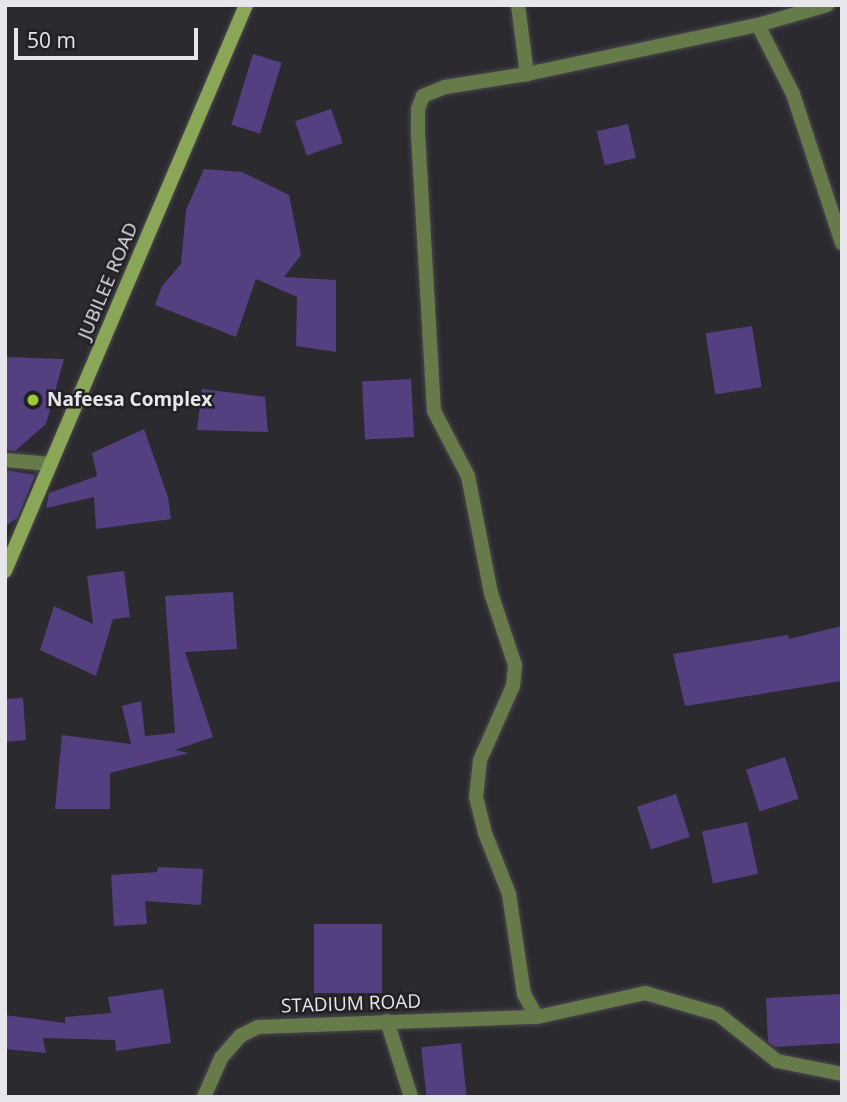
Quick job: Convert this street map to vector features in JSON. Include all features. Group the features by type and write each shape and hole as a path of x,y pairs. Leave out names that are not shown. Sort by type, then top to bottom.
{"main road":[{"name":"JUBILEE ROAD","path":"5,571 246,5"}],"street":[{"path":"518,5 527,74"},
{"path":"537,1017 524,994 509,894 485,834 476,797 480,760 513,686 515,665 491,593 468,476 434,411 418,109 424,96 445,87 527,74 758,25 827,5"},
{"path":"758,25 793,94 842,243"},
{"path":"5,460 51,464"},
{"name":"STADIUM ROAD","path":"204,1097 220,1058 240,1036 258,1027 537,1017 645,993 718,1014 777,1062 842,1074"},
{"path":"387,1021 411,1097"}],"building":[{"path":"253,54 282,63 260,134 231,125"},
{"path":"331,109 343,143 307,155 295,121"},
{"path":"628,124 636,158 605,165 597,131"},
{"path":"204,169 242,172 289,195 301,255 284,277 336,280 336,352 296,346 297,297 256,279 236,337 155,305 162,286 181,264 186,210"},
{"path":"752,326 762,387 715,395 706,333"},
{"name":"Nafeesa Complex","path":"5,357 64,359 46,424 15,451 5,450"},
{"path":"411,379 414,437 365,439 362,382"},
{"path":"202,389 265,397 268,432 197,430"},
{"path":"144,429 168,497 171,519 96,529 94,497 46,508 49,493 97,476 92,453"},
{"path":"5,470 35,475 18,517 5,527"},
{"path":"124,571 130,617 113,619 96,676 40,650 54,606 93,624 87,576"},
{"path":"233,592 237,649 185,652 213,737 175,750 189,753 110,773 110,809 55,809 62,735 131,744 122,706 141,701 145,736 175,733 165,596"},
{"path":"842,626 842,681 685,706 673,654 788,635 789,639"},
{"path":"23,698 26,740 5,742 5,699"},
{"path":"785,757 799,799 760,812 746,770"},
{"path":"676,794 690,837 651,849 637,807"},
{"path":"747,822 758,874 713,883 702,832"},
{"path":"158,867 203,869 201,905 145,901 147,924 114,926 111,875 157,872"},
{"path":"314,924 382,924 382,993 314,993"},
{"path":"163,989 171,1043 116,1051 115,1040 43,1038 46,1053 5,1049 5,1015 65,1023 65,1017 111,1013 108,997"},
{"path":"842,994 842,1043 775,1047 768,1042 766,998"},
{"path":"461,1043 467,1097 426,1097 421,1047"}],"place":[{"name":"Nafeesa Complex","path":"33,400"}]}
